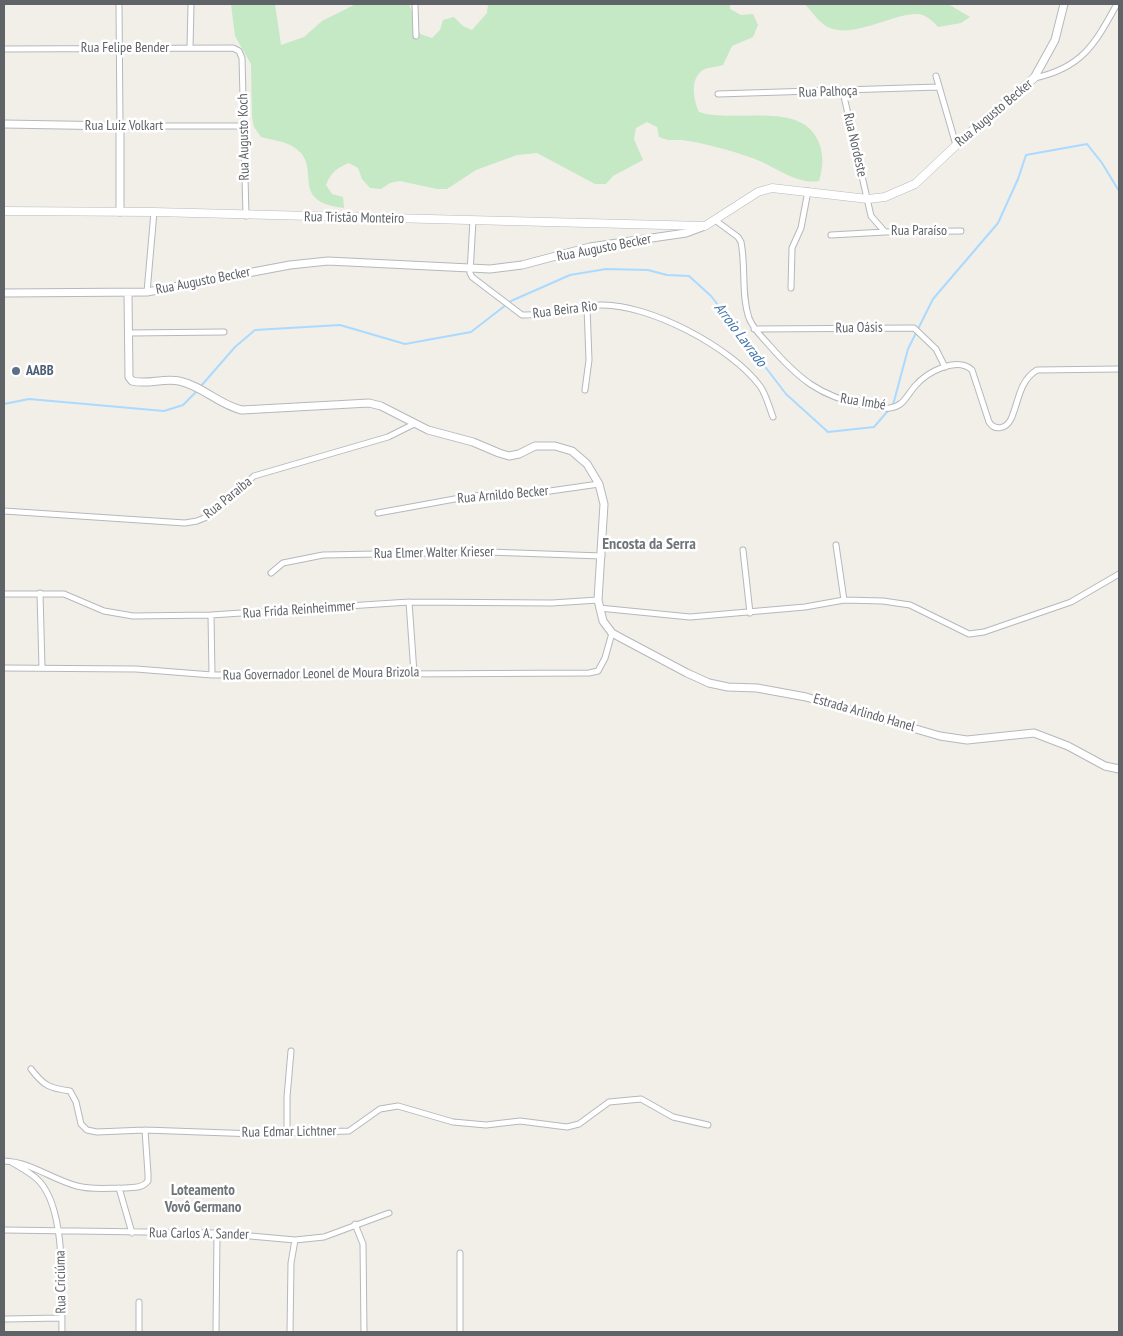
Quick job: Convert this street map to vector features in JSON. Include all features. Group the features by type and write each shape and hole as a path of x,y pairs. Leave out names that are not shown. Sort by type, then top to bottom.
{"main road":[{"name":"Rua Augusto Becker","path":"705,226 758,192 772,188 868,199 885,197 914,184 1034,78"},
{"name":"Rua Tristão Monteiro","path":"4,211 154,212 246,216 705,226"}],"street":[{"path":"119,4 120,212"},
{"path":"190,48 191,4"},
{"path":"415,4 416,36"},
{"path":"1034,78 1055,40 1064,4"},
{"name":"Rua Augusto Becker","path":"1034,78 1052,73 1083,56 1097,40 1117,4"},
{"name":"Rua Felipe Bender","path":"4,49 233,48 239,51 242,58"},
{"name":"Rua Augusto Koch","path":"242,58 246,216"},
{"path":"936,76 956,145"},
{"name":"Rua Palhoça","path":"718,94 843,92 938,87"},
{"name":"Rua Nordeste","path":"843,92 868,199"},
{"name":"Rua Luiz Volkart","path":"4,124 245,126"},
{"path":"792,288 792,248 801,228 808,191"},
{"name":"Rua Paraíso","path":"868,199 872,216 885,232 961,231"},
{"path":"147,292 154,212"},
{"path":"470,268 473,220"},
{"name":"Rua Imbé","path":"715,220 728,228 741,242 749,317 754,329 791,370 817,391 856,404 889,408 901,404 920,381 945,367"},
{"name":"Rua Augusto Becker","path":"4,293 147,292 290,265 328,261 490,269 522,265 590,247 686,233 705,226"},
{"path":"832,235 885,232"},
{"name":"Rua Beira Rio","path":"470,268 472,277 522,315 601,305 624,307 657,317 715,344 737,362 760,386 773,417"},
{"path":"128,293 129,377 132,381 171,380 199,386 234,408 242,410 369,403 381,406 414,424 508,456 518,454 535,446 555,446 572,451 587,464 599,484 604,504 598,604 603,621 612,632"},
{"path":"585,390 589,360 586,307"},
{"name":"Rua Oásis","path":"754,329 914,328 939,353 945,367"},
{"path":"129,333 224,332"},
{"path":"945,367 960,365 972,370 989,422 992,426 998,428 1006,426 1011,420 1023,384 1037,370 1119,369"},
{"name":"Rua Paraíba","path":"4,511 185,522 197,521 209,516 254,476 388,437 414,424"},
{"name":"Rua Arnildo Becker","path":"378,513 471,496 542,492 599,484"},
{"path":"836,545 844,600"},
{"path":"743,550 750,612"},
{"name":"Rua Elmer Walter Krieser","path":"271,574 284,563 323,555 488,552 602,556"},
{"name":"Rua Frida Reinheimmer","path":"4,594 64,594 119,615 211,616 409,602 598,604 690,617 805,607 844,600 910,604 969,634 984,632 1070,602 1119,574"},
{"path":"40,593 42,668"},
{"path":"409,602 414,672"},
{"path":"211,616 212,675"},
{"name":"Rua Governador Leonel de Moura Brizola","path":"4,668 136,669 212,675 414,672 589,673 598,671 605,658 612,632"},
{"name":"Estrada Arlindo Hanel","path":"612,632 709,683 728,687 758,688 806,697 940,736 967,740 1034,733 1068,746 1105,766 1119,769"},
{"path":"287,1133 291,1052"},
{"name":"Rua Edmar Lichtner","path":"31,1069 42,1083 54,1089 70,1091 76,1102 81,1124 88,1130 287,1133 349,1131 380,1109 398,1106 453,1122 486,1125 520,1121 566,1127 579,1124 608,1102 641,1099 673,1116 708,1126"},
{"path":"6,1161 34,1167 75,1186 91,1190 145,1185 148,1174 145,1130"},
{"name":"Rua Criciúma","path":"6,1161 29,1172 40,1182 46,1191 60,1232 62,1332"},
{"path":"119,1188 132,1233"},
{"name":"Rua Carlos A. Sander","path":"4,1230 132,1233 217,1232 295,1240 324,1237 389,1213"},
{"path":"355,1224 364,1251 364,1332"},
{"path":"216,1332 217,1232"},
{"path":"290,1332 291,1263 295,1240"},
{"path":"460,1253 460,1332"},
{"path":"139,1302 140,1332"},
{"path":"6,1319 62,1318"}],"green space":[{"path":"231,4 275,4 281,45 304,37 322,21 356,4 409,4 420,34 432,38 440,30 443,20 454,17 463,26 472,30 487,13 488,4 730,4 730,9 741,15 753,14 758,25 753,37 732,46 723,65 705,69 699,74 694,84 694,90 699,112 730,116 783,117 798,121 811,130 819,143 822,162 819,181 811,182 795,178 738,153 690,141 670,140 659,137 657,127 647,122 636,128 634,139 643,160 613,176 606,184 595,184 537,153 517,155 476,170 447,189 437,189 400,181 390,183 381,189 370,188 362,179 358,168 349,163 335,171 326,185 332,194 343,197 344,208 328,205 318,200 312,193 309,186 306,161 301,153 287,144 261,137 254,127 252,117 251,64 235,36"},
{"path":"805,4 948,4 970,17 961,23 938,27 925,16 914,14 853,30 841,30 830,28 823,24"}],"waterway":[{"name":"Arroio Lavrado","path":"201,386 235,347 255,330 340,325 405,344 471,332 511,301 570,275 606,269 648,270 667,275 689,276 711,296 786,394 828,432 874,427 893,405 908,349 933,299 998,223 1018,179 1026,155 1087,144 1102,163 1119,191"},
{"path":"4,404 29,399 164,411 183,405 198,390"}],"place":[{"name":"AABB","path":"16,371"}],"district":[{"name":"Encosta da Serra","path":"649,544"},
{"name":"Loteamento Vovô Germano","path":"203,1200"}]}
